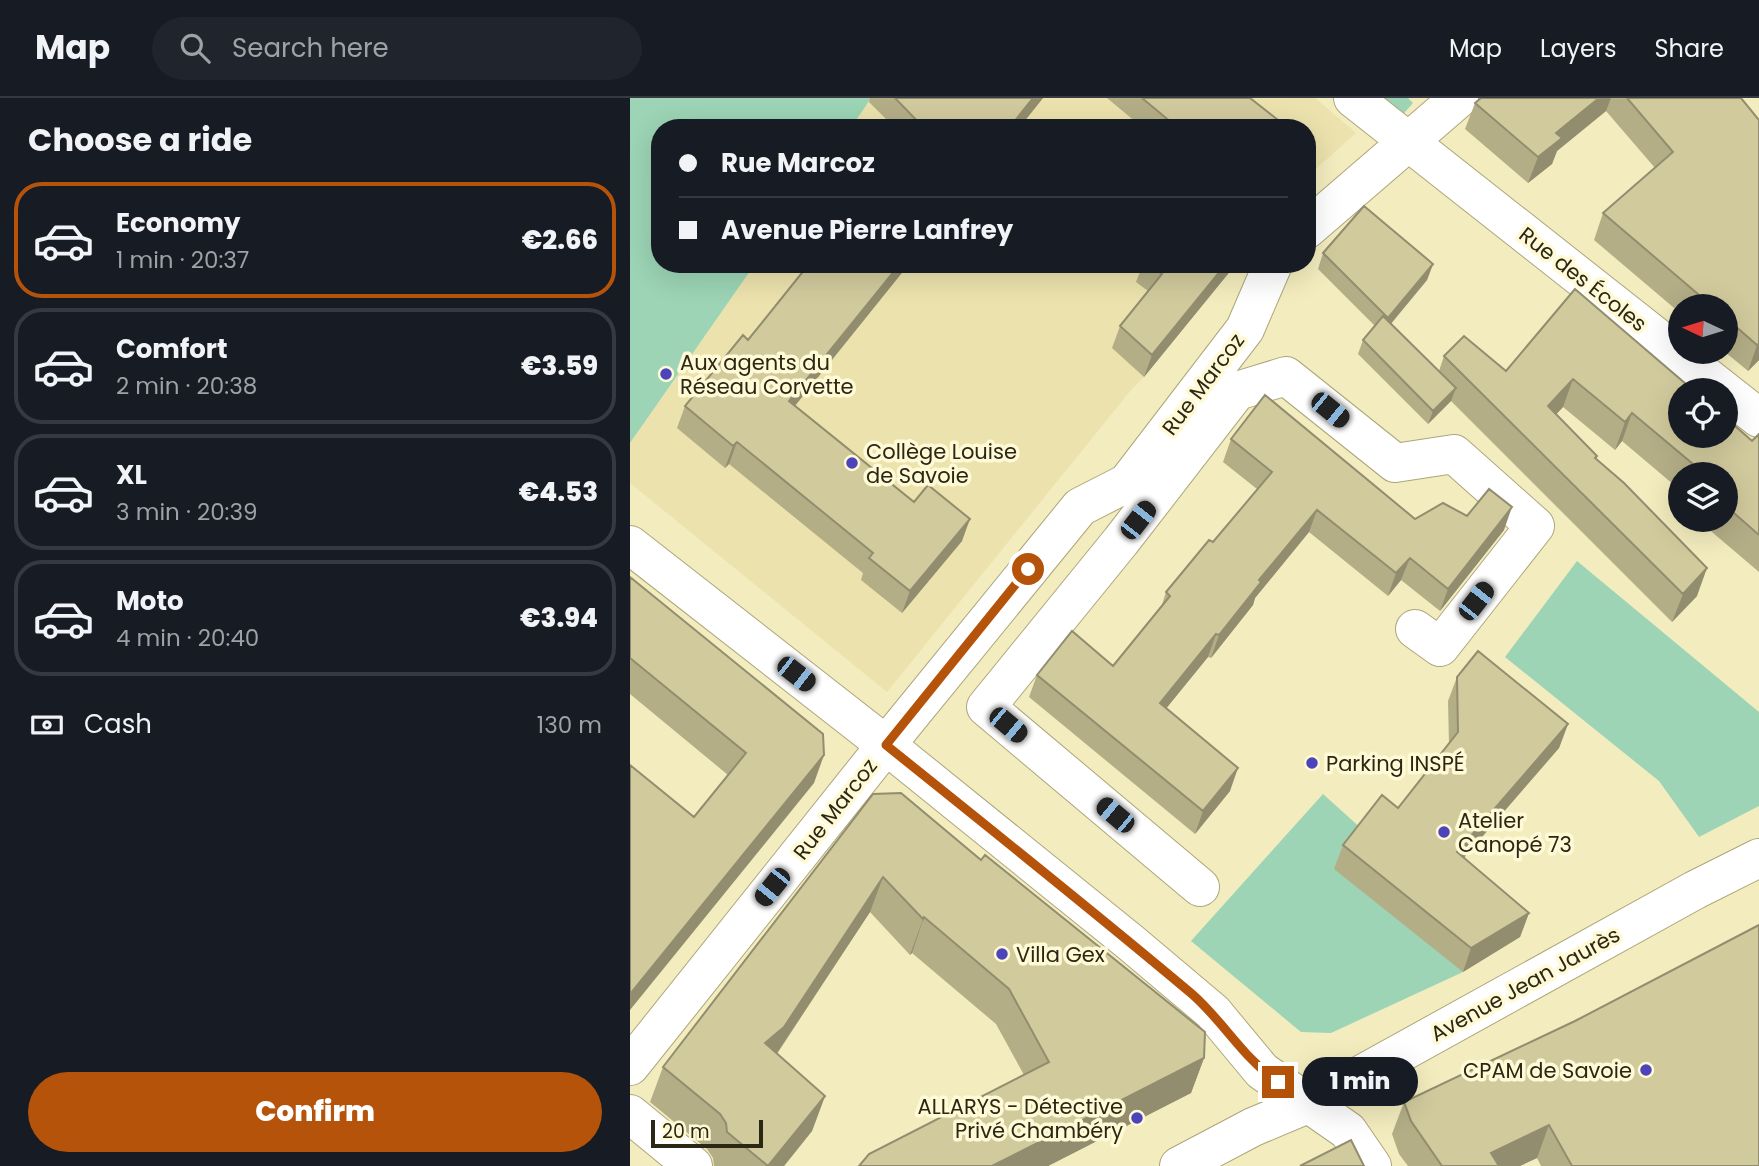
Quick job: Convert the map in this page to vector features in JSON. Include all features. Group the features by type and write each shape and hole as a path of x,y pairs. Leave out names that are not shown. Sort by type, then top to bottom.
{"street":[{"name":"Rue des Écoles","path":"1353,98 1407,142 1754,405"},
{"path":"1316,221 1459,98"},
{"name":"Rue Marcoz","path":"630,1066 1080,507 1127,483 1245,329 1269,273"},
{"path":"1200,887 986,707 1121,541 1237,391 1286,376 1395,463 1454,454 1535,526 1440,647 1415,629"},
{"path":"1080,507 1121,541"},
{"path":"630,545 886,745 1213,1012 1262,1071 1348,1132 1372,1166"},
{"name":"Avenue Jean Jaurès","path":"1179,1166 1253,1127 1310,1103 1695,890 1759,858"},
{"path":"630,1114 693,1166"}],"shaded area":[{"path":"871,98 1315,98 1356,133 1316,169 1316,119 857,119"},
{"name":"Collège Louise de Savoie","path":"749,273 1229,273 887,692 630,483 630,443"}],"green space":[{"path":"630,98 871,98 857,119 651,119 651,273 749,273 630,443"},
{"path":"1371,98 1408,98 1413,103 1398,120"},
{"path":"1577,561 1759,712 1759,806 1699,837 1659,781 1505,657"},
{"path":"1323,794 1364,831 1463,972 1331,1033 1301,1032 1191,941"}],"building":[{"path":"895,98 1033,98 1016,119 915,119"},
{"path":"1142,98 1250,98 1277,119 1167,119"},
{"path":"1481,98 1599,98 1556,133 1562,138 1538,157 1475,103"},
{"path":"1627,98 1741,98 1759,120 1757,345 1738,328 1738,294 1698,294 1603,213 1673,152"},
{"path":"1364,206 1433,264 1388,318 1323,253"},
{"path":"802,273 893,273 789,401 914,502 928,485 970,519 910,591 869,558 873,553 737,442 733,446 685,406 743,335 748,340"},
{"path":"1219,273 1152,355 1120,326 1162,274"},
{"path":"1575,289 1679,378 1668,378 1668,443 1632,413 1625,422 1573,379 1548,406 1597,456 1595,458 1624,483 1668,528 1668,532 1672,532 1707,568 1683,594 1444,356 1464,336 1506,371"},
{"path":"1383,316 1456,388 1433,411 1363,340"},
{"path":"1265,395 1415,519 1443,503 1467,516 1489,489 1512,507 1448,589 1410,558 1396,573 1317,510 1259,580 1261,582 1219,635 1216,634 1160,703 1238,768 1203,811 1037,675 1072,631 1113,666 1170,596 1166,592 1209,540 1213,542 1272,472 1231,439"},
{"path":"1738,429 1752,441 1759,434 1759,535 1738,517 1738,462 1691,462 1674,448 1738,448"},
{"path":"630,577 823,734 824,755 630,994 630,765 694,817 746,753 630,658"},
{"path":"1478,651 1568,724 1457,852 1529,913 1471,948 1343,845 1382,795 1398,808 1458,732 1457,677"},
{"path":"901,793 981,860 985,855 1205,1032 1204,1058 992,1166 859,1166 869,1154 1049,1062 1009,989 924,917 923,919 883,877 784,1027 765,1043 825,1096 768,1166 727,1132 726,1123 720,1114 663,1067 873,794"},
{"path":"1759,925 1759,1166 1572,1166 1549,1125 1491,1153 1499,1166 1442,1166 1411,1121 1404,1102 1575,1021"},
{"path":"1351,1140 1364,1166 1300,1166"}],"place":[{"name":"Aux agents du Réseau Corvette","path":"666,374"},
{"name":"Collège Louise de Savoie","path":"852,463"},
{"name":"Parking INSPÉ","path":"1312,763"},
{"name":"Atelier Canopé 73","path":"1444,832"},
{"name":"Villa Gex","path":"1002,954"},
{"name":"CPAM de Savoie","path":"1646,1070"},
{"name":"ALLARYS - Détective Privé Chambéry","path":"1137,1118"}],"route":[{"path":"1028,569 886,745 1213,1012 1262,1071 1278,1082"}]}
